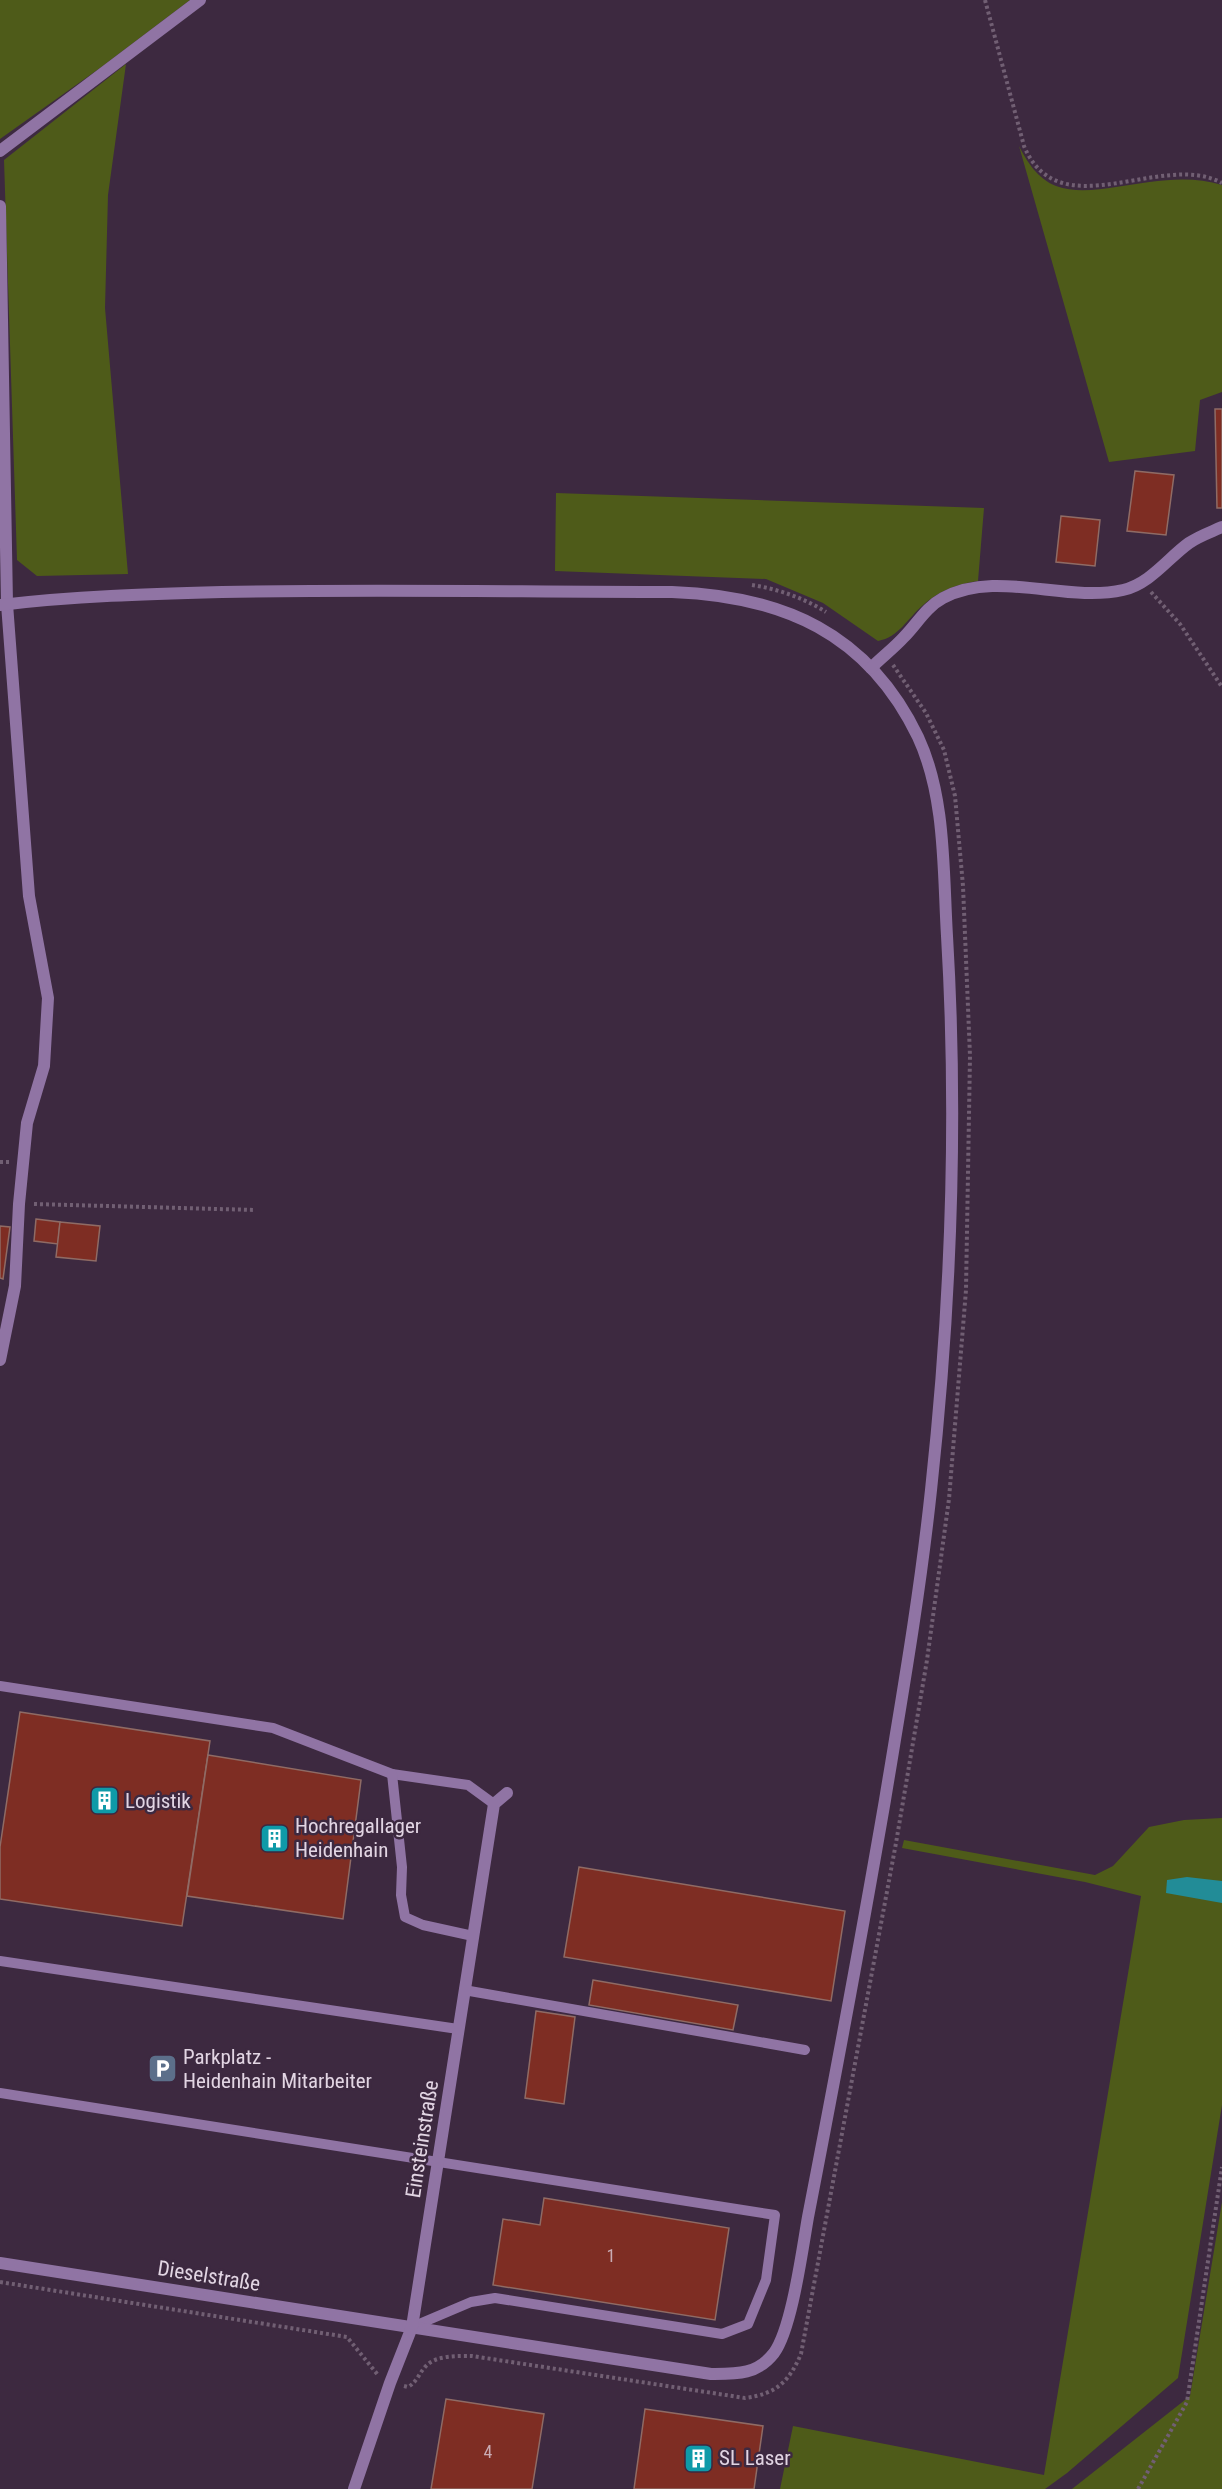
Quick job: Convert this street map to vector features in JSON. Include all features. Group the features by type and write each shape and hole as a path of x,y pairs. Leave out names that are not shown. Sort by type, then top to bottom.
{"street":[{"path":"0,151 200,0"},
{"path":"0,206 3,604 29,896 48,998 44,1066 27,1123 19,1204 15,1286 0,1360"},
{"path":"871,668 941,598 965,589 1014,587 1065,592 1123,590 1143,582 1190,542 1222,527"},
{"name":"Dieselstraße","path":"0,2263 711,2374 739,2374 757,2370 770,2358 779,2344 791,2306 867,1904 908,1666 931,1496 944,1356 951,1209 952,1020 937,801 920,740 891,691 852,648 794,614 761,603 710,593 272,591 107,595 3,604"},
{"path":"494,1804 507,1793"},
{"name":"Einsteinstraße","path":"354,2489 390,2383 412,2327 494,1804"}],"lane":[{"path":"0,1686 273,1728 392,1774 468,1785 494,1804"},
{"path":"392,1774 402,1867 401,1895 405,1917 423,1925 473,1936"},
{"path":"0,1960 458,2029"},
{"path":"464,1990 805,2050"},
{"path":"0,2093 775,2215 766,2280 748,2324 722,2334 495,2298 471,2302 412,2327"}],"path":[{"path":"985,0 1024,146 1029,157 1047,176 1071,186 1089,186 1186,174 1222,183"},
{"path":"1143,582 1180,624 1222,687"},
{"path":"751,585 771,588 814,605 830,615"},
{"path":"0,2282 347,2337 382,2380 408,2387 414,2384 428,2364 452,2356 472,2356 745,2398 763,2395 781,2385 795,2368 801,2354 896,1842 927,1660 949,1499 966,1290 970,1056 963,886 955,796 944,750 926,713 903,679 883,656"},
{"path":"19,1204 255,1210"},
{"path":"1138,2489 1187,2402 1222,2167"}],"shaded area":[{"path":"0,0 190,0 0,139"},
{"path":"126,64 108,195 105,308 128,574 37,576 17,560 4,160"},
{"path":"1019,146 1029,164 1038,174 1050,183 1063,188 1093,190 1182,179 1222,185 1222,392 1200,400 1195,451 1109,462"},
{"path":"556,493 984,508 978,581 941,592 922,606 892,636 878,641 823,603 766,579 555,571"},
{"path":"1222,1818 1222,2105 1178,2378 1067,2473 1045,2489 780,2489 793,2426 1044,2475 1141,1896 1085,1882 902,1848 904,1840 1095,1875 1113,1866 1149,1827 1184,1820"},
{"path":"1187,1877 1222,1881 1222,1903 1166,1893 1167,1880"},
{"path":"1222,2202 1222,2489 1072,2489 1190,2396"}],"building":[{"path":"1215,409 1222,409 1222,508 1217,508"},
{"path":"1135,471 1174,475 1166,535 1127,531"},
{"path":"1061,516 1100,520 1095,566 1056,562"},
{"path":"36,1219 60,1222 58,1244 34,1241"},
{"path":"60,1222 100,1226 96,1261 56,1257"},
{"path":"0,1226 10,1227 3,1279 0,1278"},
{"name":"Logistik","path":"20,1712 210,1741 182,1926 0,1899 0,1847"},
{"name":"Hochregallager Heidenhain","path":"208,1755 361,1780 343,1919 187,1896"},
{"path":"579,1867 845,1911 831,2001 564,1957"},
{"path":"593,1980 738,2005 733,2030 589,2005"},
{"path":"536,2011 575,2017 564,2104 525,2098"},
{"path":"544,2198 729,2228 715,2320 493,2285 503,2219 540,2225"},
{"path":"446,2399 544,2414 532,2489 431,2489"},
{"name":"SL Laser","path":"645,2409 763,2426 754,2489 634,2489"}],"place":[{"name":"Logistik","path":"104,1801"},
{"name":"Hochregallager Heidenhain","path":"274,1838"},
{"name":"Parkplatz - Heidenhain Mitarbeiter","path":"162,2069"},
{"name":"SL Laser","path":"698,2458"}]}
